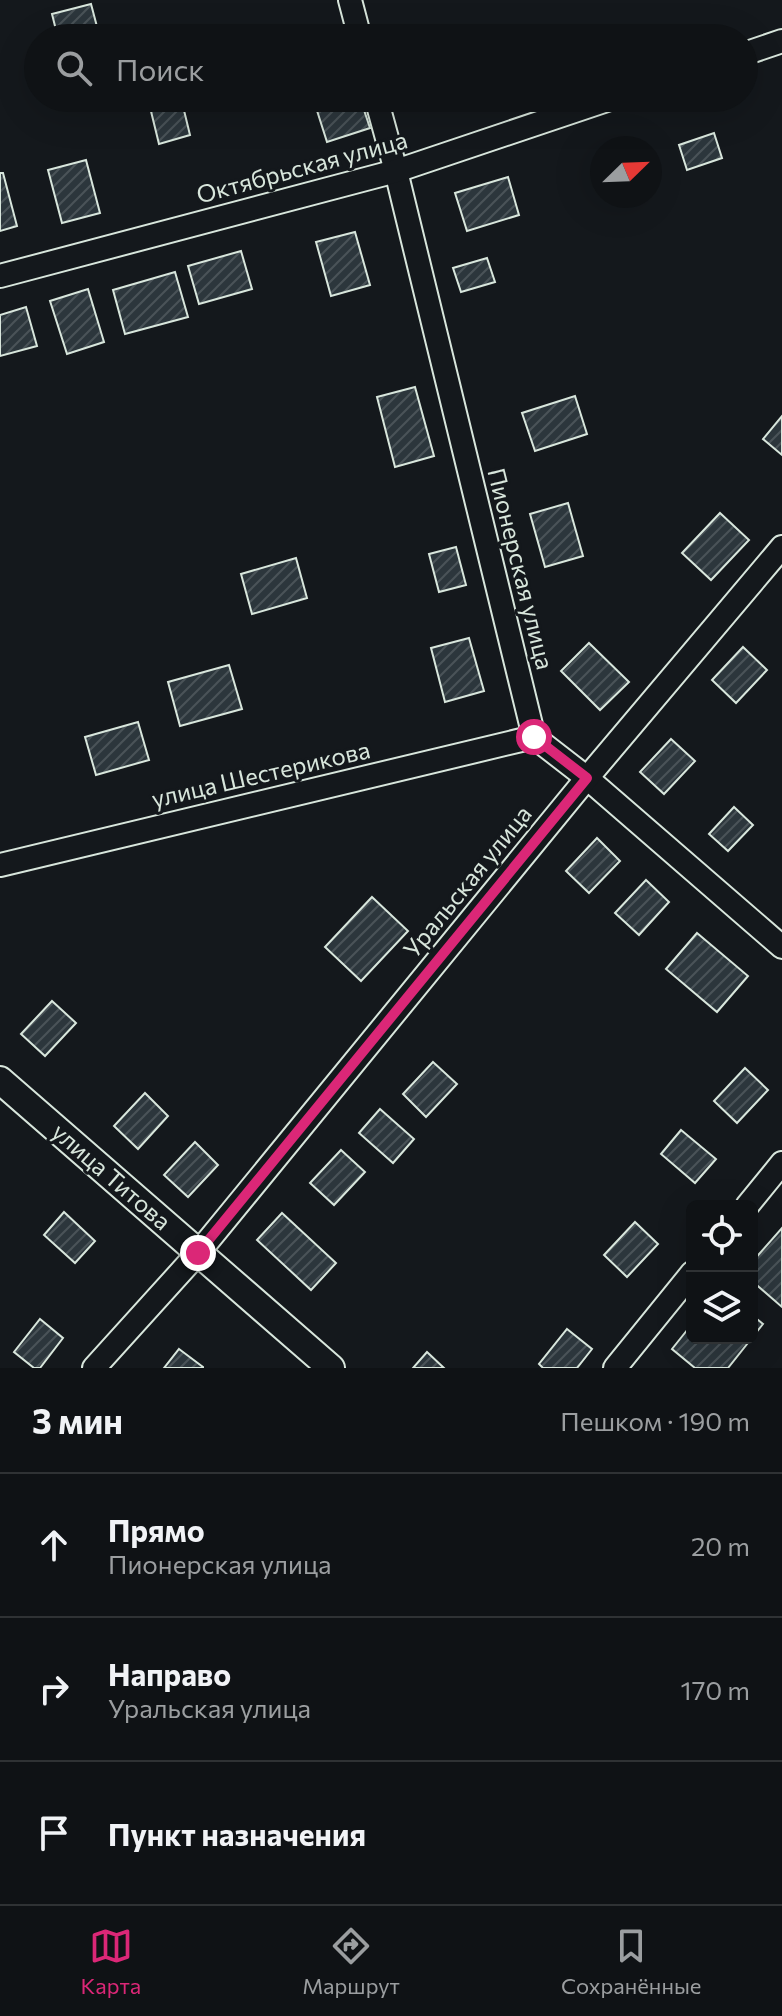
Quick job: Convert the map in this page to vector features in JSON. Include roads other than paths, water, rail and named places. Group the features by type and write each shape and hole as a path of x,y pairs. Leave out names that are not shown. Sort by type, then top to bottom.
{"street":[{"path":"350,0 356,24"},
{"path":"758,49 782,41"},
{"name":"Пионерская улица","path":"380,112 534,737"},
{"name":"Октябрьская улица","path":"0,276 396,171 571,112"},
{"name":"Уральская улица","path":"94,1368 198,1253 587,778 782,547"},
{"path":"534,737 587,778 782,947"},
{"name":"улица Шестерикова","path":"0,865 534,737"},
{"name":"улица Титова","path":"0,1080 331,1368"},
{"path":"752,1200 782,1163"},
{"path":"615,1368 686,1280"}]}
